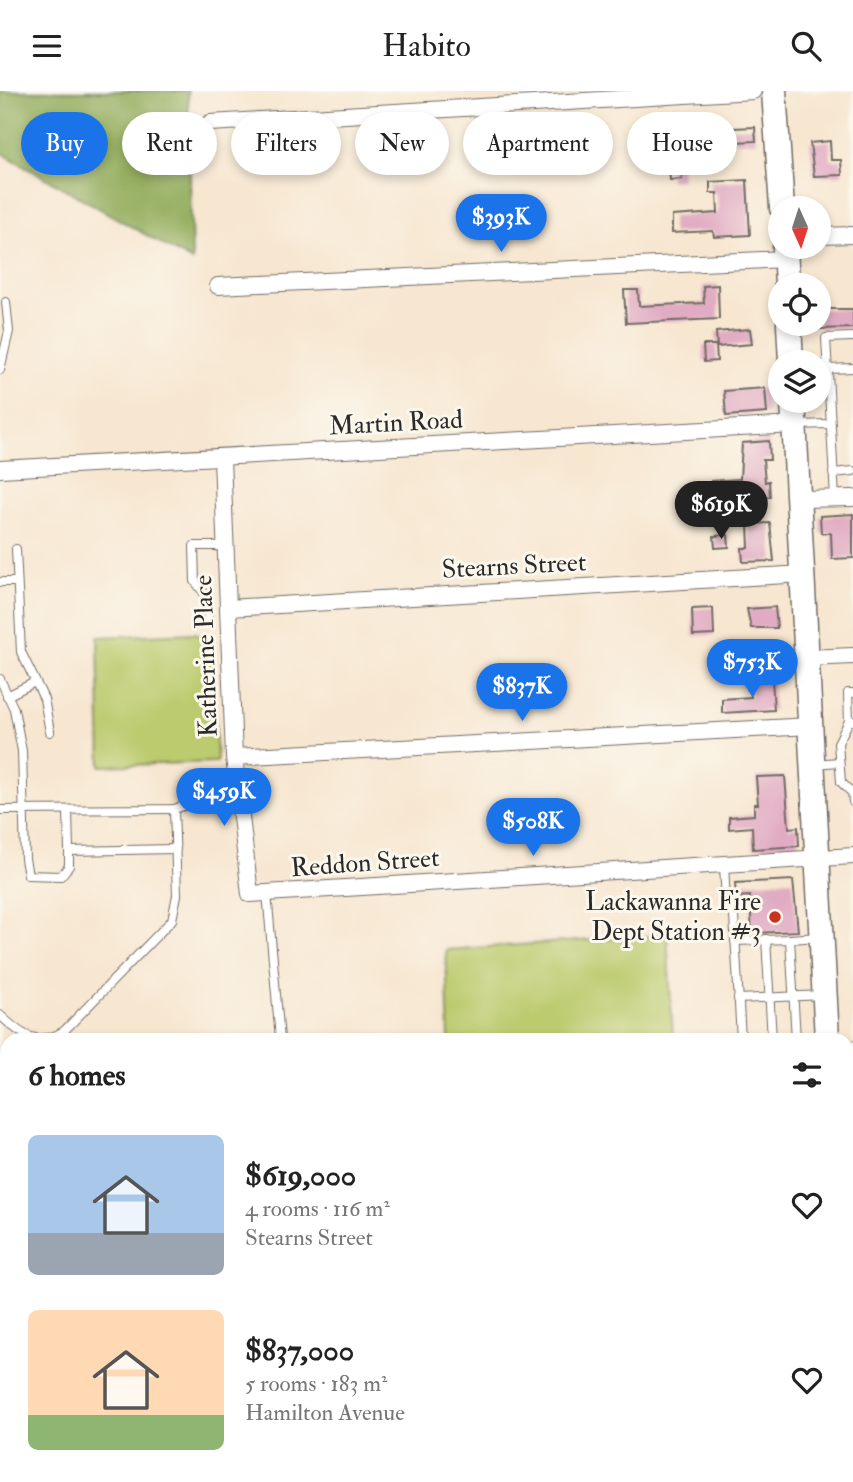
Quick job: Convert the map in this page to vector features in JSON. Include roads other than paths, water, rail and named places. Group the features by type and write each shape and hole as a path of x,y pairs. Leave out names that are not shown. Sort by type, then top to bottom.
{"main road":[{"path":"774,91 781,196"},
{"path":"794,413 827,1033"}],"street":[{"path":"217,123 753,91"},
{"path":"831,236 853,235"},
{"path":"218,286 768,254"},
{"name":"Martin Road","path":"0,469 222,458 794,413"},
{"name":"Katherine Place","path":"222,458 234,757 250,894"},
{"path":"799,499 853,498"},
{"name":"Stearns Street","path":"228,608 803,574"},
{"path":"807,658 853,656"},
{"path":"234,757 811,726"},
{"name":"Reddon Street","path":"250,894 853,856"}],"lane":[{"path":"0,370 9,331 6,302"},
{"path":"827,350 826,338 853,337"},
{"path":"831,369 853,368"},
{"path":"794,413 830,424"},
{"path":"830,413 835,498"},
{"path":"833,473 852,472"},
{"path":"208,622 207,597 195,581 194,546 226,546"},
{"path":"16,549 21,652 49,717 50,731"},
{"path":"0,582 16,582"},
{"path":"0,680 22,751 25,867 28,875 61,876 69,866 68,810"},
{"path":"6,700 36,682"},
{"path":"853,693 848,693 851,721 838,743 841,782 853,796"},
{"path":"814,764 839,762"},
{"path":"0,810 174,809 238,789"},
{"path":"61,1033 172,921 177,895 174,809"},
{"path":"69,851 176,849"},
{"path":"724,864 726,903 734,916 741,1033"},
{"path":"267,894 279,1033"},
{"path":"735,941 822,937"},
{"path":"766,939 772,1033"},
{"path":"790,939 796,1033"},
{"path":"738,999 825,995"},
{"path":"0,1015 19,1033"}],"place":[{"name":"Lackawanna Fire Dept Station #3","path":"775,917"}]}
